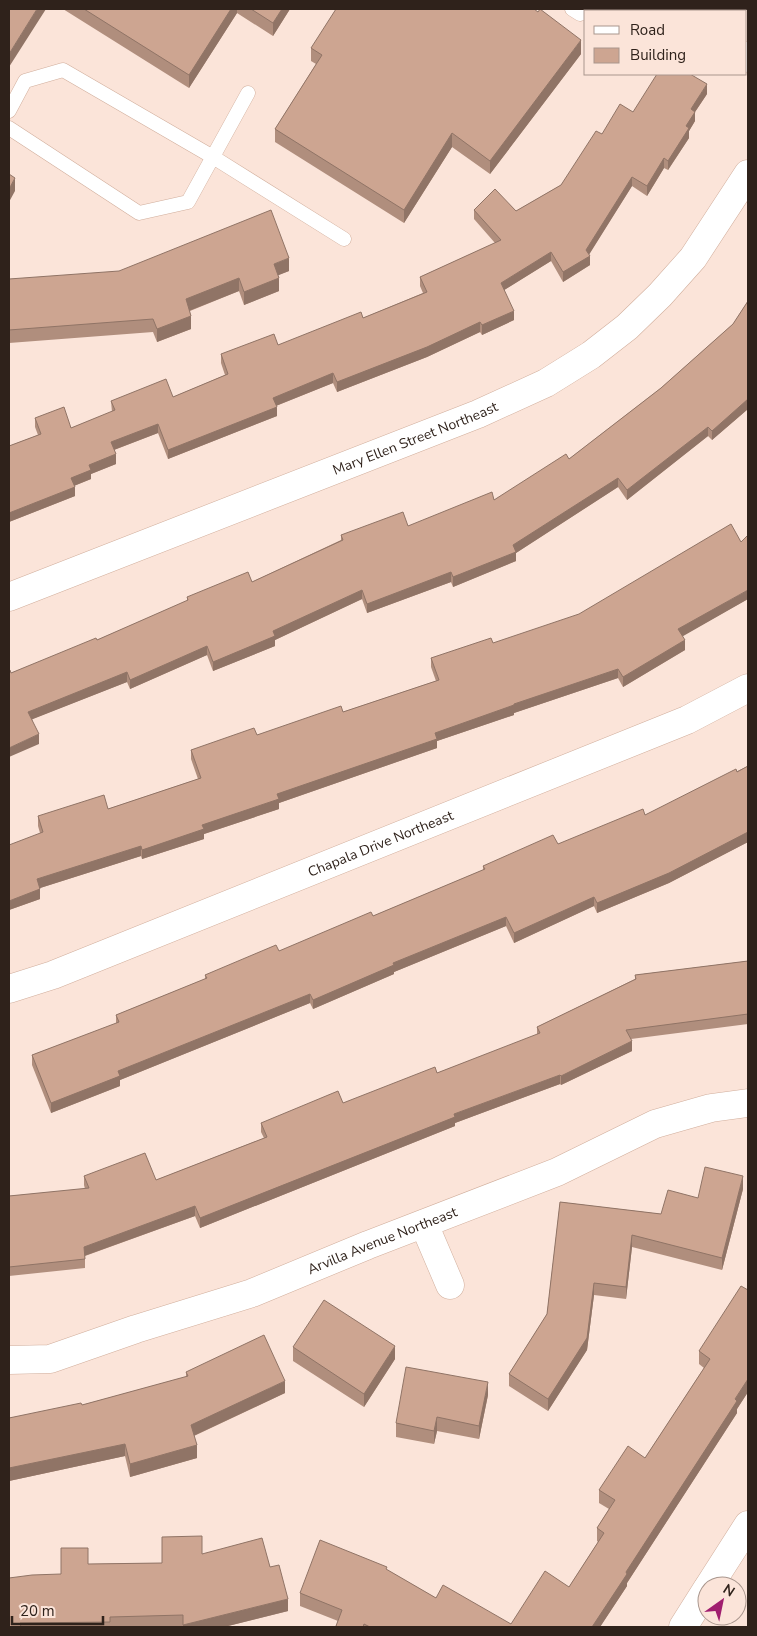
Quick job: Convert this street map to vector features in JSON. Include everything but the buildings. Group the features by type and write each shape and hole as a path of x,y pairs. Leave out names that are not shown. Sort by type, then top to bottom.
{"street":[{"name":"Mary Ellen Street Northeast","path":"9,597 478,414 546,383 591,355 627,327 660,295 693,258 748,174"},
{"name":"Chapala Drive Northeast","path":"9,989 52,975 687,720 748,688"},
{"name":"Arvilla Avenue Northeast","path":"9,1360 50,1359 136,1329 252,1294 368,1245 557,1172 655,1124 711,1108 748,1103"},
{"path":"424,1224 450,1285"},
{"path":"715,1576 748,1524"},
{"path":"683,1627 697,1605"}],"lane":[{"path":"9,111 25,82 63,70 213,157 344,240"},
{"path":"9,128 139,213 188,202 248,93"}]}
